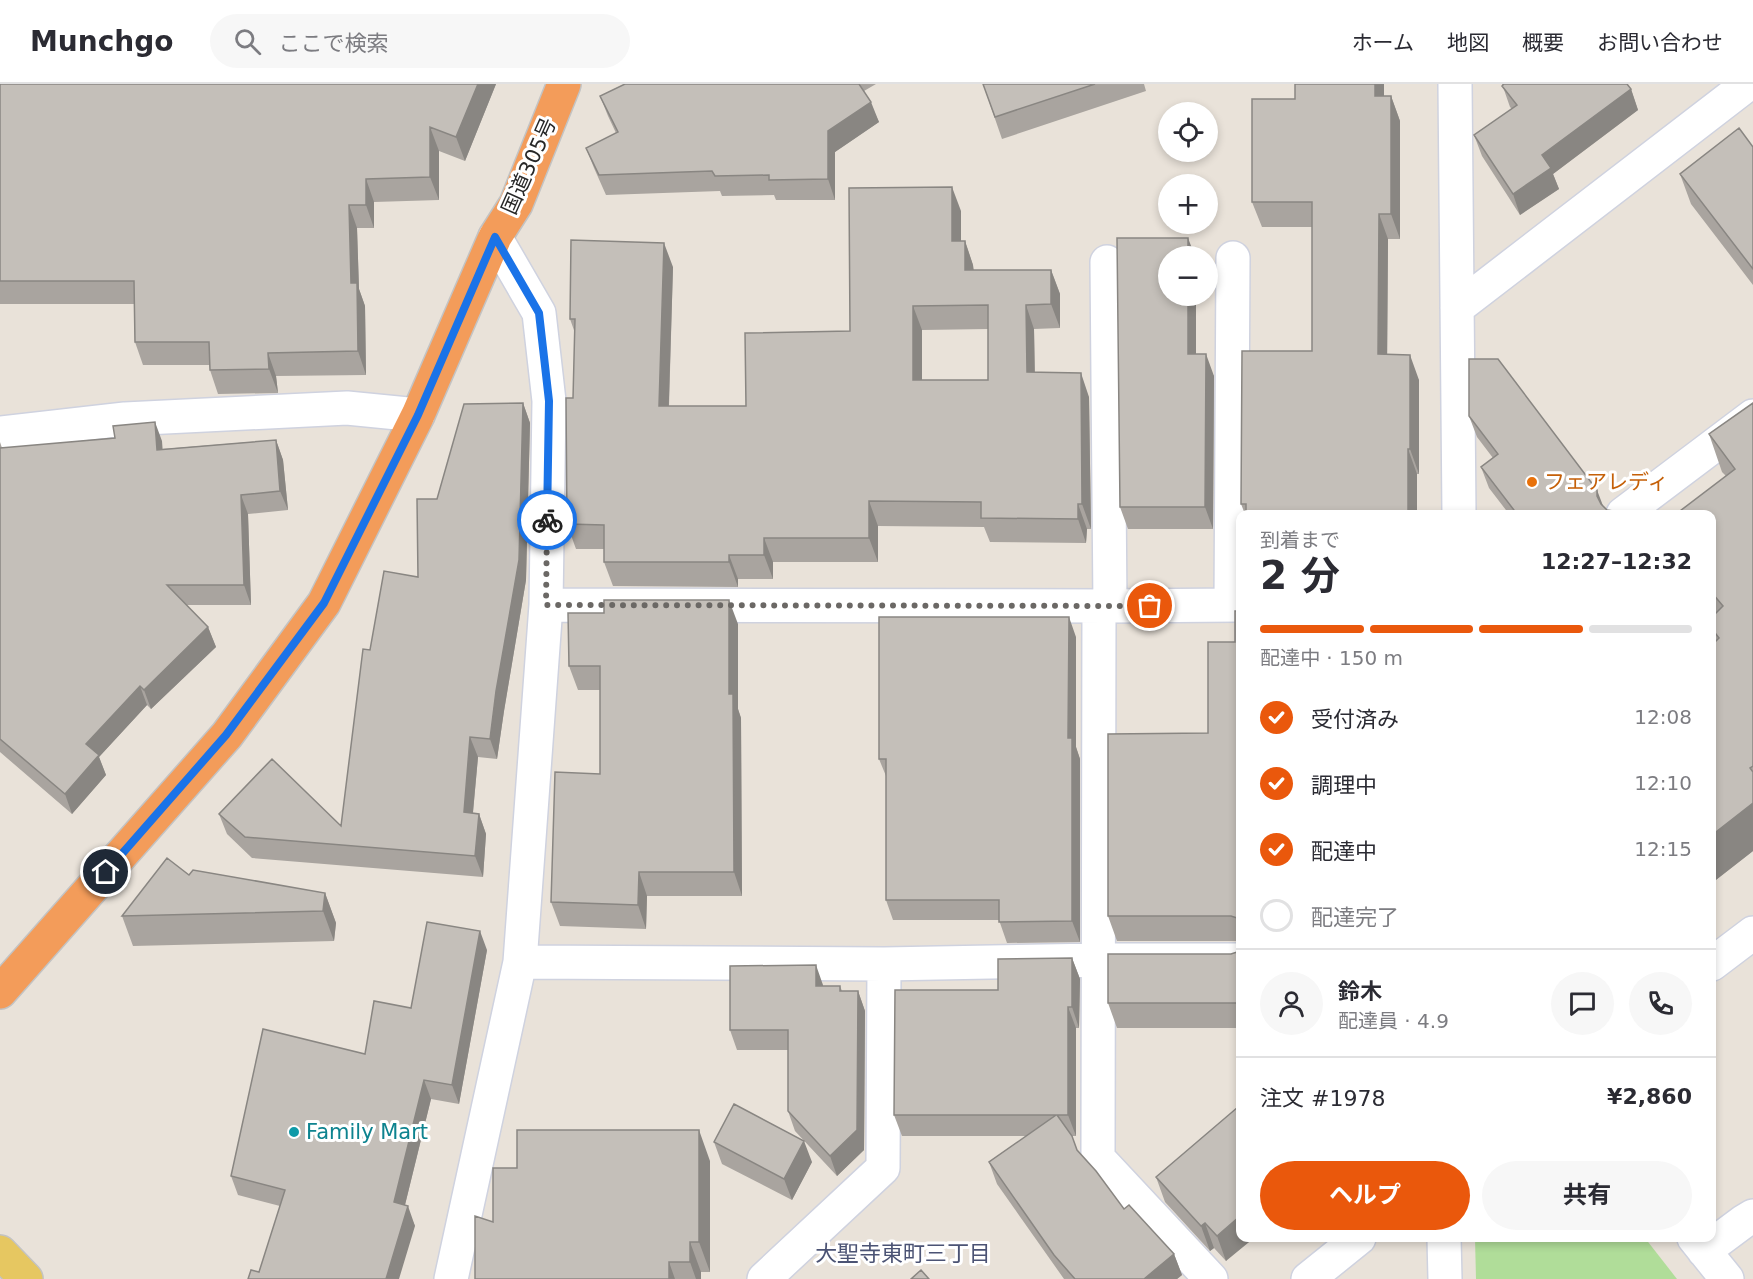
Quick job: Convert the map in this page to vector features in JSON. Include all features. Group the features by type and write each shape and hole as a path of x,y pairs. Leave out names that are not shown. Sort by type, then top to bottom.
{"highway":[{"name":"国道305号","path":"0,992 226,735 324,603 418,415 495,237 516,204 564,84"}],"main road":[{"path":"0,1252 26,1279"}],"street":[{"path":"1455,84 1459,510"},
{"path":"1457,308 1748,84"},
{"path":"451,1279 520,962 546,605 549,401 539,313 495,237"},
{"path":"546,605 1236,605 1233,258"},
{"path":"1107,262 1098,960 1098,1158 1211,1279"},
{"path":"0,434 125,419 346,408 418,415"},
{"path":"1628,510 1753,416"},
{"path":"1716,961 1753,933"},
{"path":"520,962 884,964 1236,960"},
{"path":"764,1279 883,1168 884,964"},
{"path":"1716,1236 1753,1216"},
{"path":"1308,1279 1354,1242"},
{"path":"1444,1242 1445,1279"},
{"path":"1699,1244 1727,1279"}],"green space":[{"path":"1475,1242 1648,1242 1677,1279 1476,1279"}],"building":[{"path":"0,84 478,84 456,137 430,127 430,177 366,179 366,205 349,205 351,283 357,283 358,351 268,353 269,369 210,370 209,342 135,342 134,281 0,281"},
{"path":"625,84 859,84 871,102 828,131 828,179 769,180 769,175 715,176 712,171 599,175 586,148 618,132 600,96"},
{"path":"983,84 1095,84 995,117"},
{"path":"1295,84 1375,84 1375,96 1391,96 1391,214 1379,214 1378,354 1410,355 1408,510 1246,510 1246,504 1241,504 1242,351 1312,351 1312,202 1252,202 1252,99 1295,99"},
{"path":"1504,84 1627,84 1631,89 1542,155 1551,168 1513,194 1474,135 1517,105 1502,86"},
{"path":"1739,128 1753,147 1753,269 1680,174"},
{"path":"952,187 952,241 965,241 965,270 1051,270 1051,304 1026,305 1027,372 1081,373 1082,504 1078,504 1078,519 981,518 981,502 869,501 869,538 764,538 764,555 729,555 729,562 604,562 604,525 567,524 566,398 573,398 575,319 570,319 571,240 664,243 659,406 746,406 745,333 850,331 849,188","holes":["988,305 988,380 913,380 913,306"]},
{"path":"1117,238 1188,238 1188,246 1158,246 1158,306 1188,306 1188,354 1206,354 1205,507 1120,507"},
{"path":"1469,359 1498,359 1597,490 1601,504 1607,510 1514,510 1481,467 1498,454 1469,416"},
{"path":"523,403 519,560 490,739 470,737 464,812 479,814 475,856 245,837 219,814 272,759 341,826 363,649 370,650 384,571 418,577 417,499 437,499 464,404"},
{"path":"1753,403 1753,766 1750,768 1753,772 1753,803 1716,832 1716,641 1719,638 1716,634 1716,613 1723,606 1716,598 1716,510 1681,510 1735,469 1709,434"},
{"path":"155,422 157,450 276,440 280,491 241,495 244,585 167,585 208,627 144,690 140,686 86,744 99,755 65,794 0,739 0,448 115,438 113,426"},
{"path":"604,600 729,600 729,694 733,694 734,872 639,872 638,905 551,902 555,772 600,774 600,666 569,666 568,613 604,613"},
{"path":"1236,611 1236,918 1108,916 1108,734 1208,733 1208,642 1235,642"},
{"path":"879,617 1069,617 1068,738 1072,738 1072,921 999,922 999,900 886,900 886,759 879,759"},
{"path":"167,858 189,875 193,870 325,893 323,911 122,916"},
{"path":"427,922 480,931 452,1085 424,1080 394,1202 408,1206 386,1279 248,1279 251,1270 259,1272 285,1190 231,1176 263,1029 365,1054 374,1001 411,1008"},
{"path":"1236,952 1236,1003 1108,1003 1108,954"},
{"path":"1072,958 1072,1007 1068,1007 1068,1115 1057,1115 1072,1136 1077,1150 1124,1209 1129,1205 1174,1254 1144,1279 1075,1279 1054,1255 989,1162 1056,1115 894,1115 895,990 998,990 998,959"},
{"path":"816,965 816,986 840,986 840,991 858,991 857,1130 830,1156 788,1111 788,1030 730,1030 730,966"},
{"path":"734,1104 804,1141 784,1179 714,1142"},
{"path":"1236,1109 1236,1219 1217,1236 1205,1223 1201,1226 1156,1177"},
{"path":"517,1130 699,1130 699,1242 690,1242 690,1262 669,1262 669,1279 475,1279 475,1216 493,1222 493,1168 517,1168"},
{"path":"921,1270 929,1279 911,1279"}],"way so far":[{"path":"547,520 546,605 1150,606"}],"place":[{"name":"フェアレディ","path":"1532,482"},
{"name":"Family Mart","path":"294,1132"}],"district":[{"name":"大聖寺東町三丁目","path":"903,1253"}],"route":[{"path":"106,872 226,735 324,603 418,415 495,237 539,313 549,401 547,520"}]}
